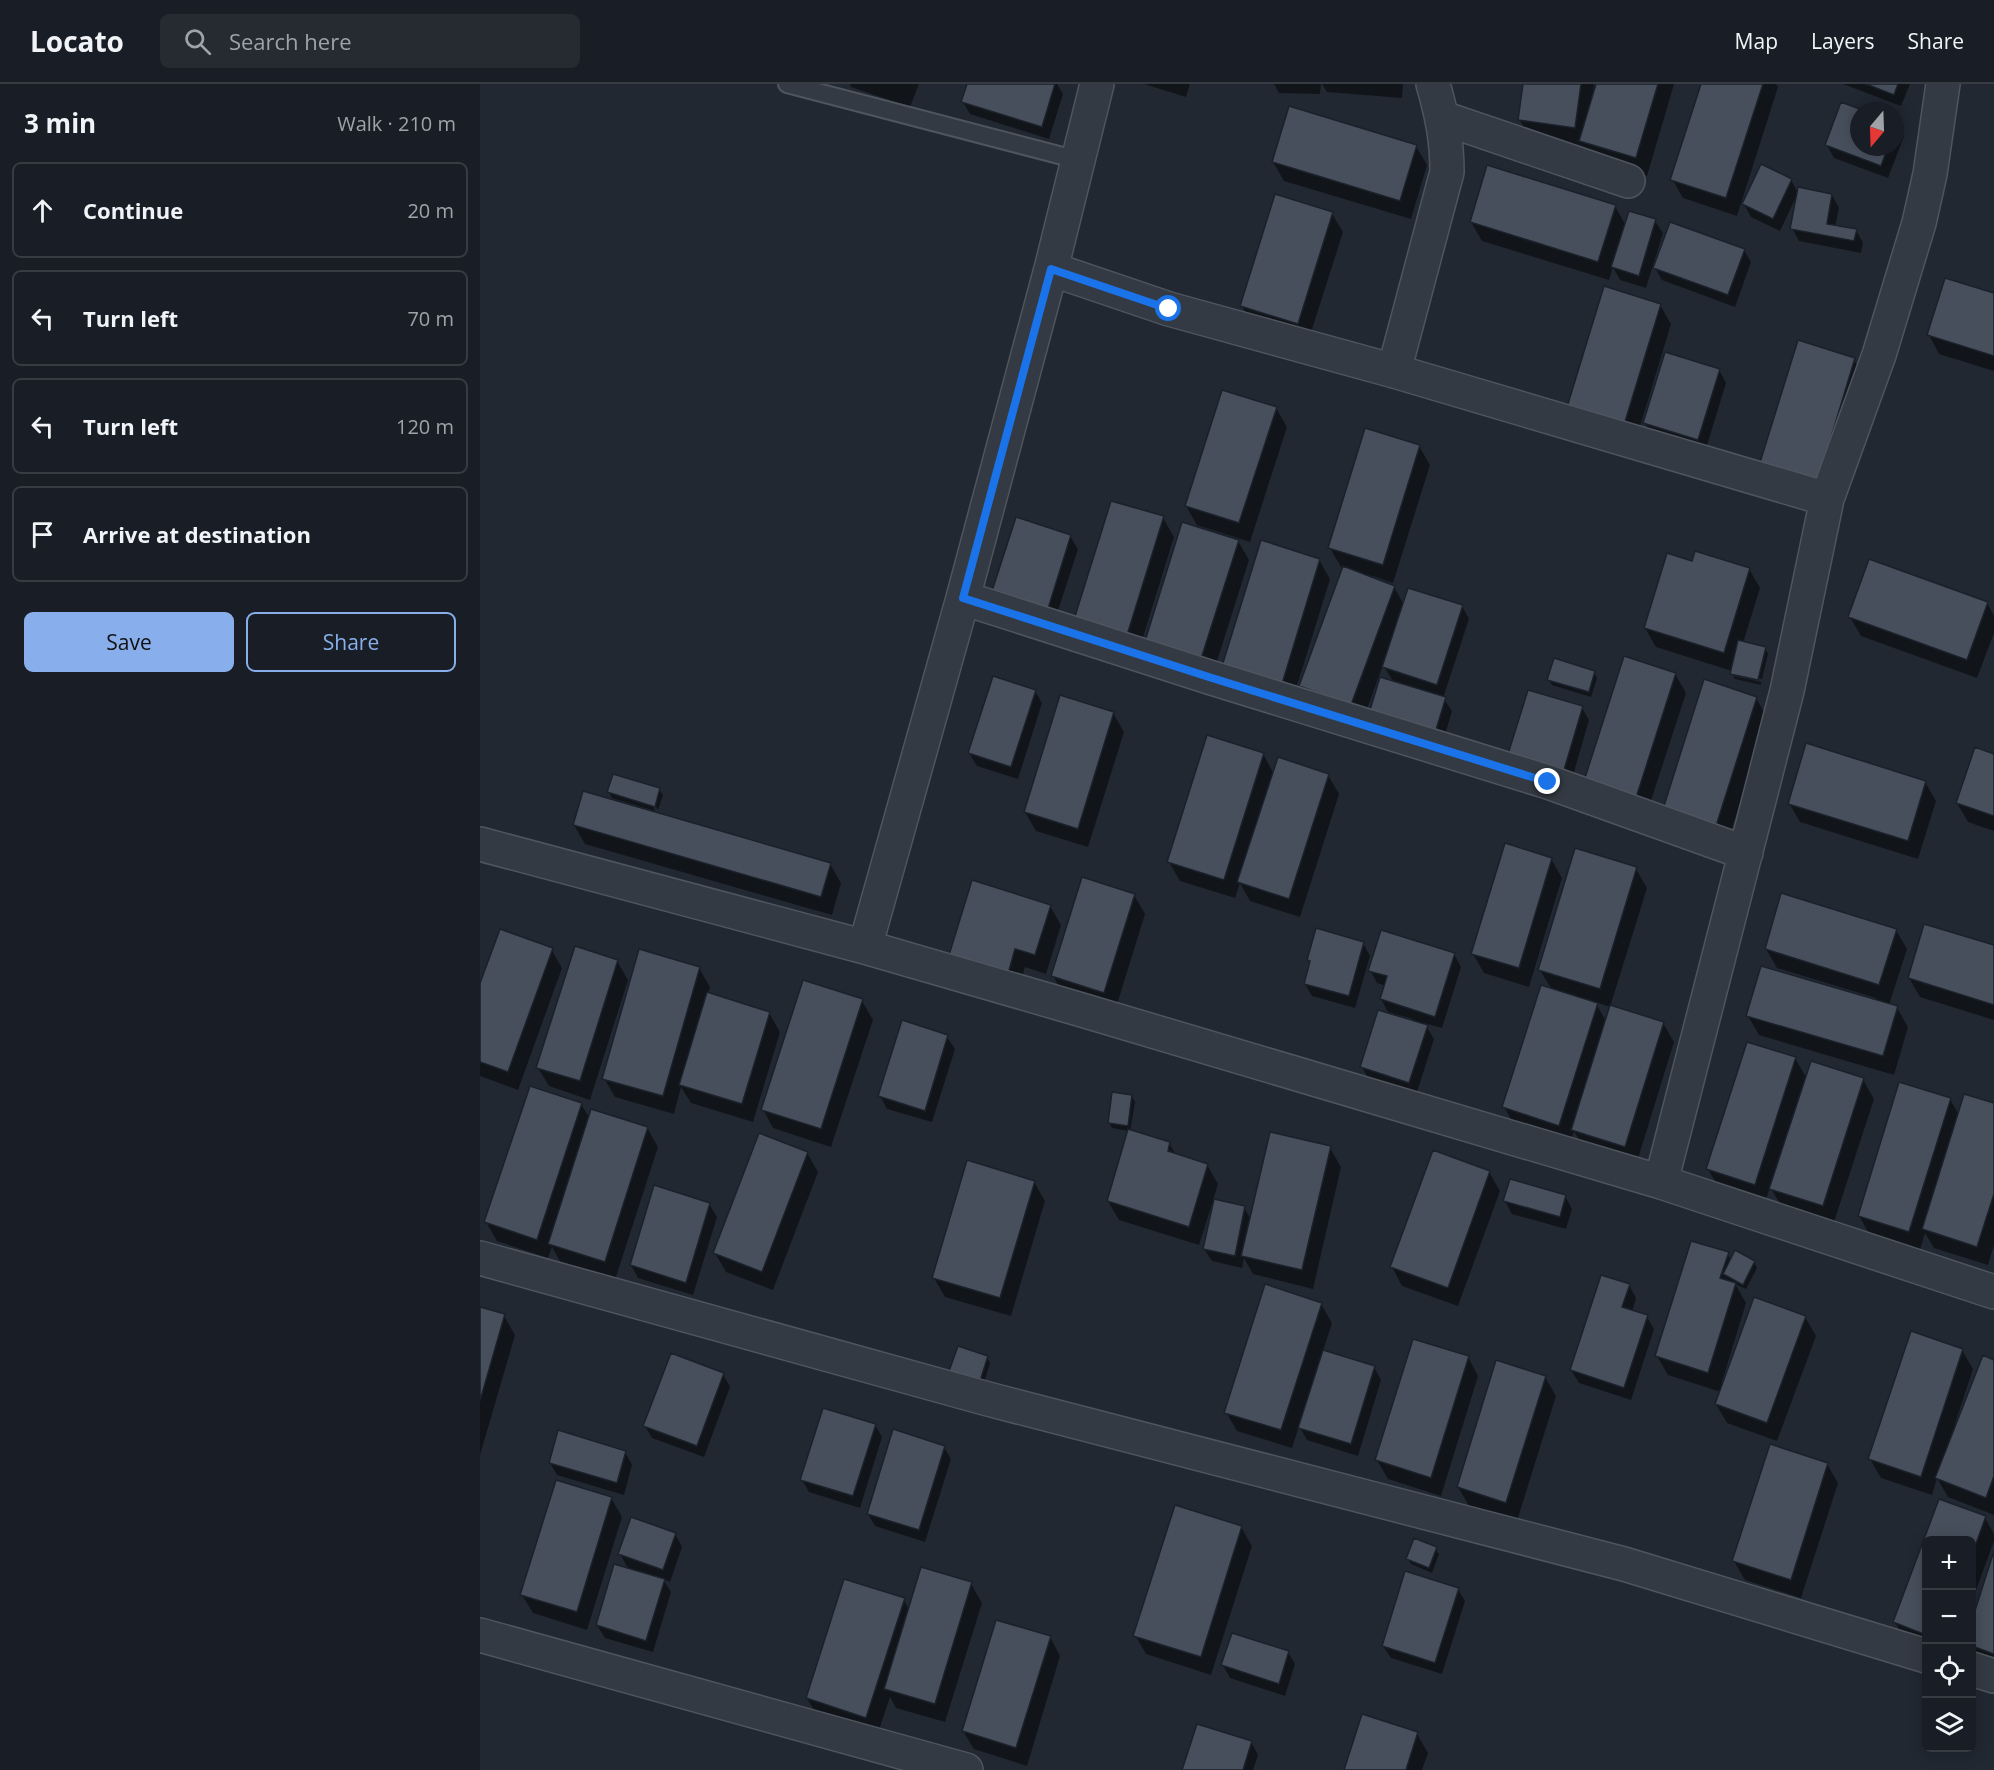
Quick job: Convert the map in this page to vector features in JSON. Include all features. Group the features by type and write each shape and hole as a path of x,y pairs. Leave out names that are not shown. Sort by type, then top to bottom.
{"street":[{"path":"865,947 963,598 1051,269 1097,84"},
{"path":"1394,371 1447,172 1443,118 1433,84"},
{"path":"1661,1182 1787,691 1827,499 1879,355 1919,223 1930,174 1943,84"},
{"path":"1443,118 1628,181"},
{"path":"1051,269 1169,309 1394,371 1827,499"},
{"path":"963,598 1548,782 1746,853"},
{"path":"480,844 865,947 1661,1182 1994,1292"},
{"path":"480,1258 988,1399 1624,1564 1922,1655"},
{"path":"480,1635 966,1770"},
{"path":"1976,1671 1994,1676"}],"lane":[{"path":"787,84 1078,160"}],"building":[{"path":"967,84 1055,84 1042,127 961,102"},
{"path":"1523,84 1581,84 1575,128 1518,120"},
{"path":"1596,84 1658,84 1636,158 1579,141"},
{"path":"1701,84 1763,84 1726,198 1670,180"},
{"path":"1866,84 1898,84 1894,95"},
{"path":"1841,102 1850,105 1850,154 1825,145"},
{"path":"1289,106 1417,145 1400,201 1272,162"},
{"path":"1854,156 1885,156 1881,166"},
{"path":"1761,164 1792,179 1773,219 1742,204"},
{"path":"1487,165 1616,205 1598,262 1470,222"},
{"path":"1798,187 1832,194 1827,224 1857,229 1854,241 1790,229"},
{"path":"1275,194 1333,212 1298,324 1240,306"},
{"path":"1629,211 1656,219 1639,276 1611,267"},
{"path":"1670,222 1745,249 1728,295 1653,268"},
{"path":"1945,278 1994,293 1994,356 1927,335"},
{"path":"1604,286 1661,304 1624,425 1567,407"},
{"path":"1798,340 1855,358 1815,491 1757,472"},
{"path":"1665,352 1720,369 1698,440 1643,423"},
{"path":"1222,390 1277,407 1239,523 1185,506"},
{"path":"1365,428 1420,445 1383,565 1328,548"},
{"path":"1111,501 1164,516 1124,645 1071,629"},
{"path":"1016,517 1071,535 1047,612 991,594"},
{"path":"1182,522 1239,540 1201,659 1145,641"},
{"path":"1261,540 1320,559 1282,684 1222,666"},
{"path":"1695,551 1750,568 1724,653 1644,628 1667,553 1692,561"},
{"path":"1869,559 1988,602 1967,660 1848,617"},
{"path":"1343,566 1395,586 1351,705 1299,686"},
{"path":"1408,588 1463,605 1437,685 1382,667"},
{"path":"1738,640 1766,647 1758,680 1730,674"},
{"path":"1624,656 1676,673 1635,801 1583,784"},
{"path":"1554,658 1595,671 1589,692 1547,680"},
{"path":"993,676 1036,690 1011,767 968,753"},
{"path":"1380,677 1446,697 1432,743 1366,723"},
{"path":"1704,679 1757,697 1716,826 1663,809"},
{"path":"1528,690 1583,706 1564,770 1508,754"},
{"path":"1060,695 1114,712 1078,829 1024,812"},
{"path":"1207,735 1264,753 1224,880 1167,862"},
{"path":"1806,743 1926,781 1908,841 1788,804"},
{"path":"1975,747 1994,754 1994,816 1956,803"},
{"path":"1278,757 1329,774 1289,899 1237,882"},
{"path":"613,774 660,788 655,807 607,792"},
{"path":"583,791 831,863 821,897 573,825"},
{"path":"1505,843 1552,858 1519,968 1471,954"},
{"path":"1575,848 1637,867 1600,989 1538,970"},
{"path":"1082,877 1135,894 1104,993 1051,976"},
{"path":"972,880 1051,905 1035,955 1015,949 1008,974 949,955"},
{"path":"1781,893 1897,929 1879,985 1765,949"},
{"path":"1924,924 1994,945 1994,1005 1908,978"},
{"path":"1316,928 1364,942 1349,996 1304,984 1310,961 1307,960"},
{"path":"500,929 553,948 508,1072 480,1062 480,983"},
{"path":"1381,930 1455,953 1435,1017 1380,999 1387,976 1368,971"},
{"path":"575,946 618,960 580,1081 536,1068"},
{"path":"639,949 700,967 663,1096 602,1079"},
{"path":"1761,966 1898,1006 1883,1056 1746,1016"},
{"path":"803,980 863,999 821,1129 761,1110"},
{"path":"1541,985 1598,1003 1559,1126 1502,1107"},
{"path":"707,992 770,1012 742,1104 679,1085"},
{"path":"1610,1005 1664,1022 1625,1147 1571,1130"},
{"path":"1378,1010 1428,1025 1409,1083 1360,1067"},
{"path":"902,1020 948,1035 925,1111 878,1096"},
{"path":"1747,1042 1796,1057 1755,1185 1706,1169"},
{"path":"1811,1061 1864,1078 1823,1206 1769,1189"},
{"path":"1899,1082 1951,1098 1909,1232 1858,1216"},
{"path":"530,1086 582,1103 537,1240 484,1222"},
{"path":"1112,1092 1132,1095 1128,1126 1108,1123"},
{"path":"1964,1094 1994,1103 1994,1194 1977,1247 1922,1229"},
{"path":"591,1109 648,1127 605,1262 548,1244"},
{"path":"1128,1129 1170,1142 1168,1151 1208,1164 1189,1227 1107,1201"},
{"path":"1270,1132 1331,1146 1302,1270 1241,1256"},
{"path":"759,1133 808,1152 762,1272 713,1253"},
{"path":"1433,1150 1490,1171 1448,1288 1390,1267"},
{"path":"967,1160 1035,1181 1000,1298 932,1278"},
{"path":"1510,1179 1566,1195 1560,1217 1503,1201"},
{"path":"654,1185 710,1203 686,1283 630,1265"},
{"path":"1214,1199 1245,1206 1235,1256 1203,1249"},
{"path":"1691,1241 1729,1252 1720,1278 1736,1283 1708,1373 1655,1356"},
{"path":"1735,1250 1755,1261 1743,1285 1723,1274"},
{"path":"1601,1275 1630,1284 1622,1307 1648,1315 1624,1388 1570,1370"},
{"path":"1265,1284 1322,1303 1281,1430 1224,1413"},
{"path":"1754,1297 1806,1316 1767,1423 1715,1404"},
{"path":"480,1307 505,1314 480,1401"},
{"path":"1911,1331 1963,1349 1921,1477 1868,1459"},
{"path":"1413,1339 1469,1356 1431,1478 1375,1460"},
{"path":"958,1346 988,1356 980,1381 949,1371"},
{"path":"1323,1350 1375,1366 1351,1444 1298,1428"},
{"path":"671,1353 724,1373 697,1446 643,1426"},
{"path":"1983,1355 1994,1360 1994,1476 1986,1498 1935,1478"},
{"path":"1496,1360 1546,1376 1506,1503 1457,1487"},
{"path":"823,1408 876,1424 853,1496 800,1480"},
{"path":"893,1429 945,1446 919,1530 867,1514"},
{"path":"558,1430 626,1451 617,1483 549,1463"},
{"path":"1770,1444 1828,1463 1791,1580 1732,1561"},
{"path":"556,1480 612,1497 577,1612 520,1595"},
{"path":"1939,1499 1986,1516 1976,1544 1976,1536 1925,1536"},
{"path":"1175,1505 1242,1526 1201,1657 1133,1636"},
{"path":"631,1517 676,1533 663,1570 618,1554"},
{"path":"1414,1538 1437,1547 1429,1568 1406,1559"},
{"path":"1922,1544 1922,1633 1893,1622"},
{"path":"1994,1551 1994,1654 1976,1647 1976,1607"},
{"path":"614,1564 665,1579 646,1641 596,1625"},
{"path":"921,1567 972,1582 935,1704 884,1689"},
{"path":"1405,1571 1459,1588 1435,1663 1382,1646"},
{"path":"844,1579 905,1598 866,1718 806,1698"},
{"path":"996,1620 1051,1636 1016,1748 962,1731"},
{"path":"1232,1633 1289,1651 1279,1684 1221,1665"},
{"path":"1362,1714 1418,1732 1406,1770 1344,1770"},
{"path":"1197,1724 1252,1741 1243,1770 1182,1770"}],"route":[{"path":"1169,309 1051,269 963,598 1548,782"}]}
